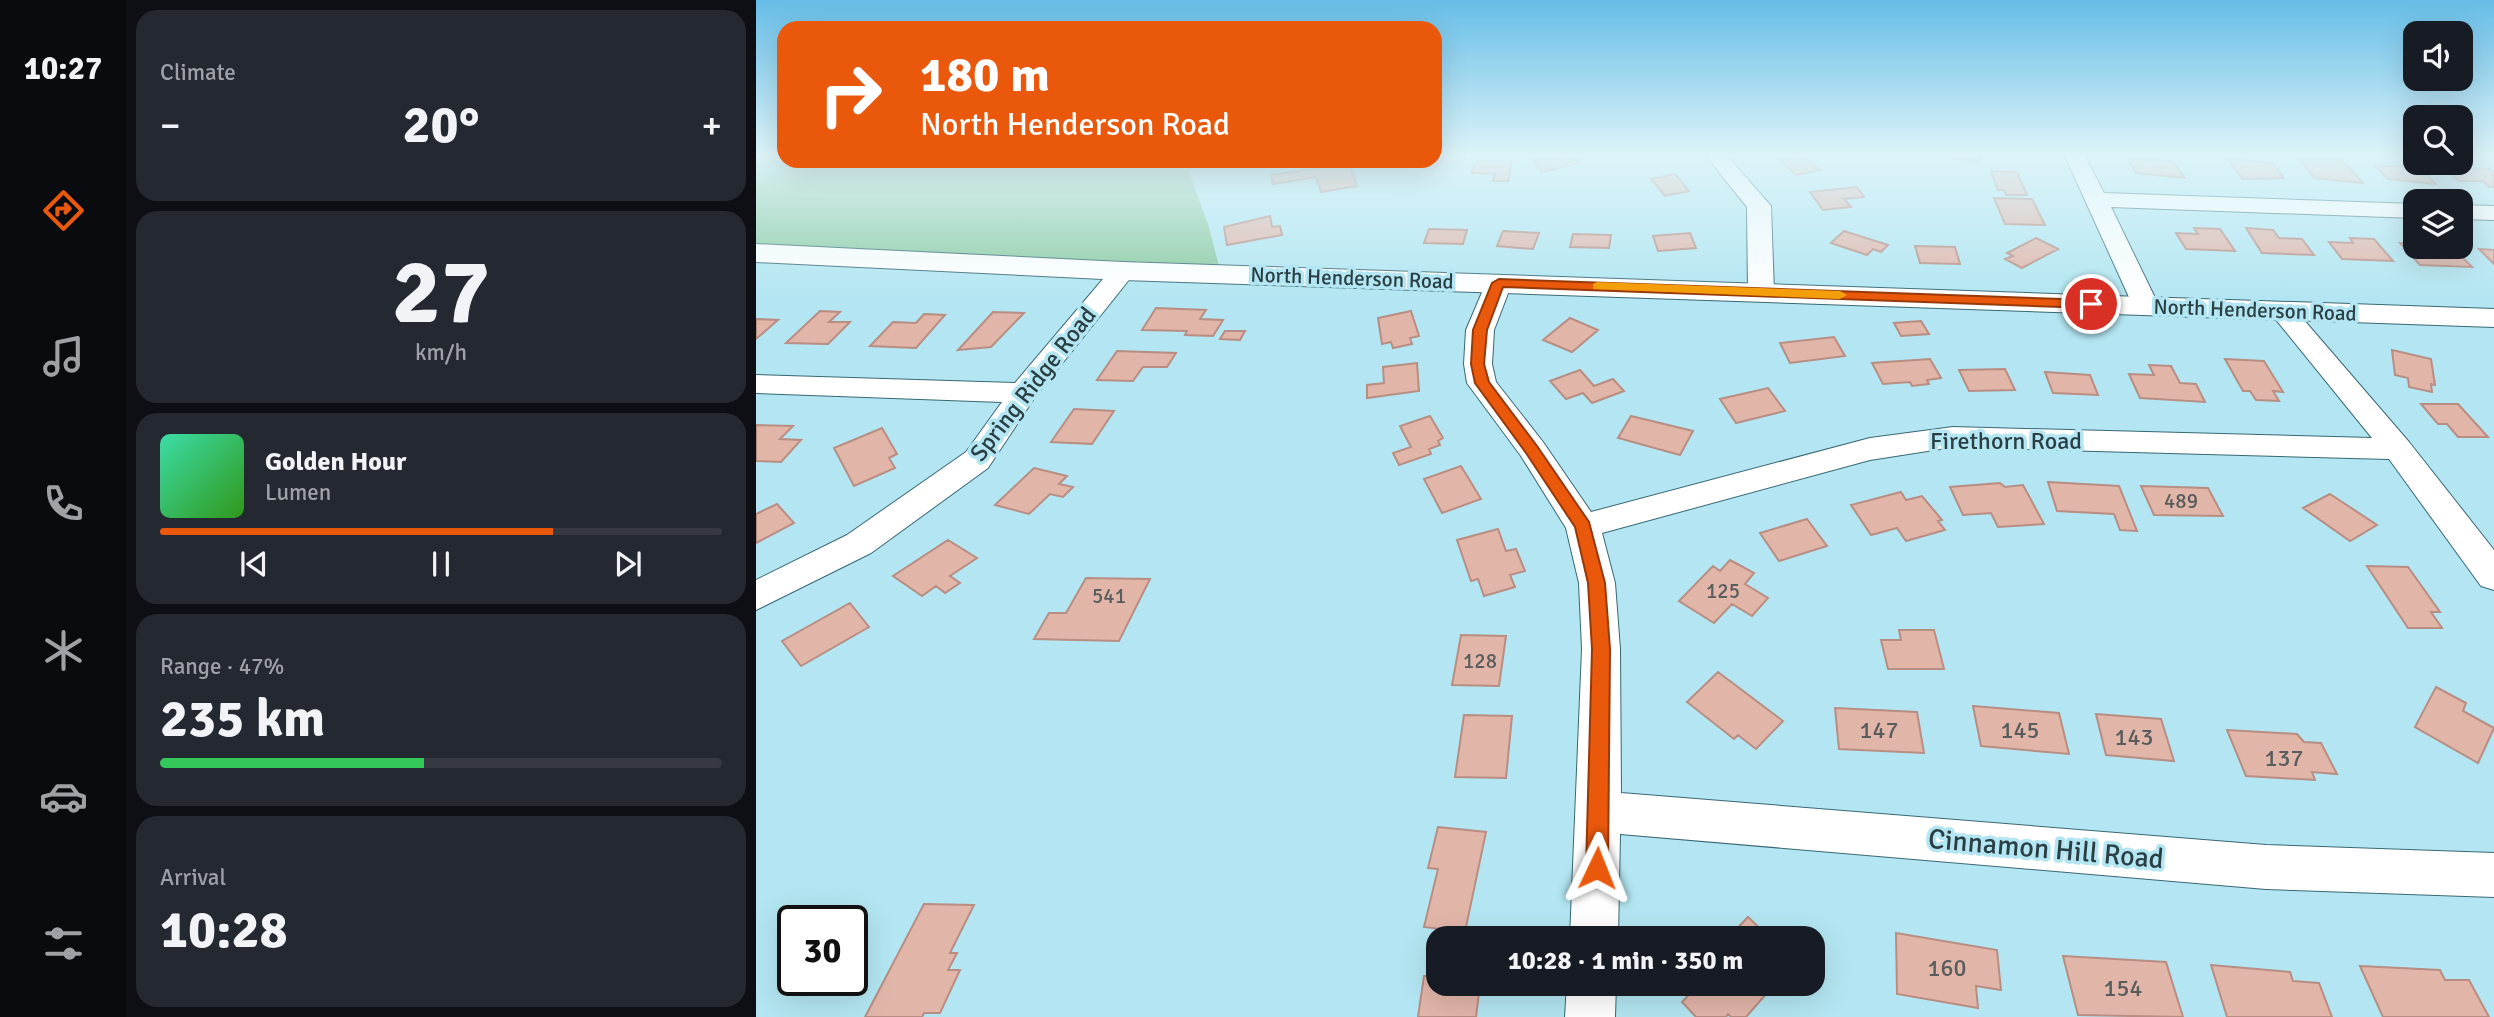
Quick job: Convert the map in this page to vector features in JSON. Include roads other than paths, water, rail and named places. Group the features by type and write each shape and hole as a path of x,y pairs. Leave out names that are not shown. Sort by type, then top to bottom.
{"street":[{"path":"1757,203 1760,292"},
{"path":"2098,203 2146,306"},
{"path":"2196,203 2403,211"},
{"path":"2473,212 2494,213"},
{"name":"North Henderson Road","path":"756,253 1123,271 2494,318"},
{"name":"Spring Ridge Road","path":"756,596 859,544 977,460 1023,393 1123,271"},
{"path":"1499,283 1480,330 1478,364 1482,383 1532,449 1583,526 1597,583 1601,649 1594,926"},
{"path":"2282,311 2398,449 2494,576"},
{"path":"756,384 1023,393"},
{"name":"Firethorn Road","path":"1583,526 1870,449 1954,436 2290,448 2398,449"},
{"name":"Cinnamon Hill Road","path":"1599,812 2266,867 2494,875"},
{"path":"1590,1017 1591,996"}]}
